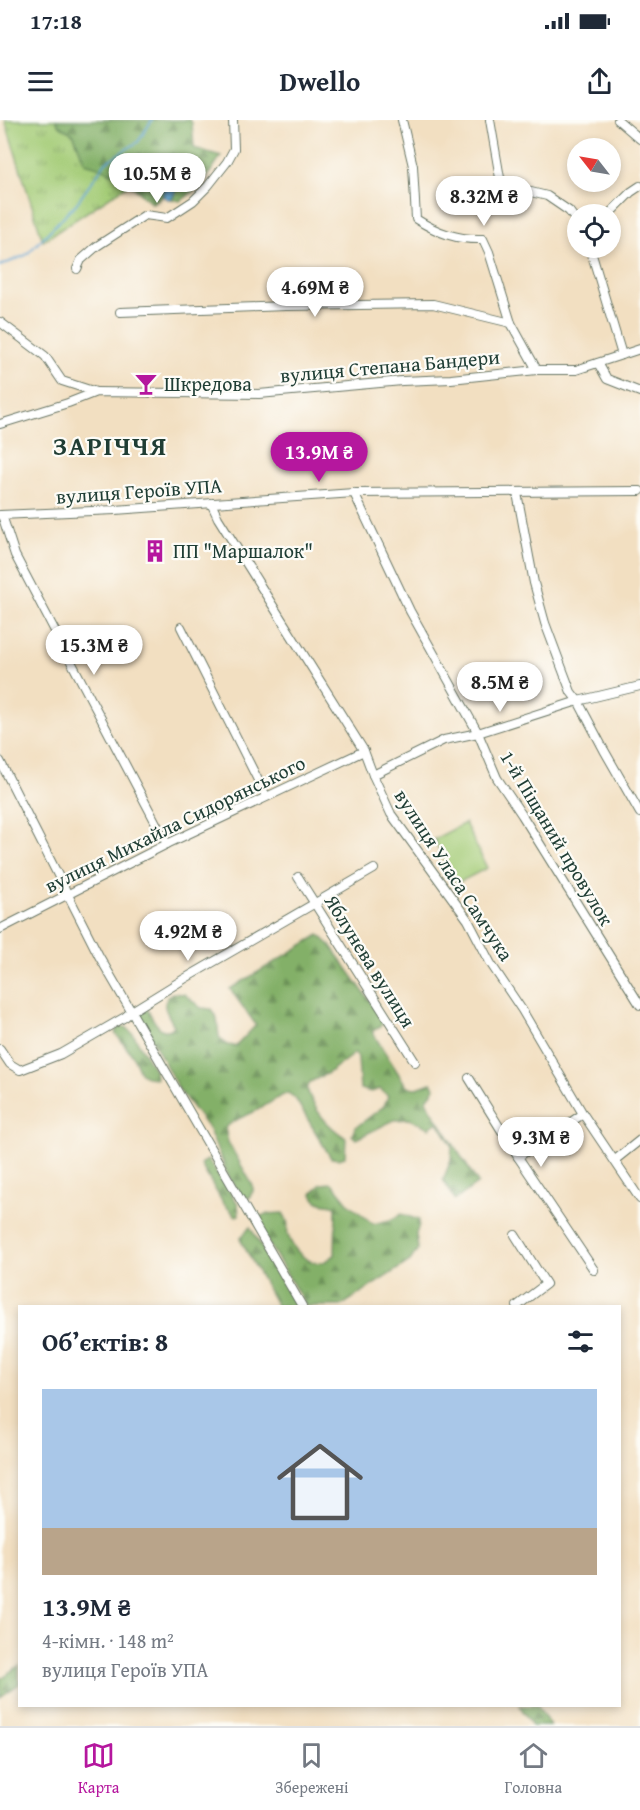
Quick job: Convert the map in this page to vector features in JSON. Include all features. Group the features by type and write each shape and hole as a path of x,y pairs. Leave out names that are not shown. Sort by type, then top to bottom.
{"street":[{"path":"77,269 81,260 97,246 145,215 167,218 193,201 227,162 234,149 233,120"},
{"path":"402,120 413,166 416,219 435,231 471,240 483,239 511,323 537,370"},
{"path":"490,120 496,167 500,178 507,186 547,196 567,210"},
{"path":"618,120 640,139"},
{"path":"619,204 640,186"},
{"path":"593,258 622,355"},
{"path":"120,312 433,304 511,323"},
{"path":"0,322 45,356 62,381 96,392"},
{"name":"вулиця Степана Бандери","path":"0,424 96,392 259,394 537,370 576,370 640,349"},
{"path":"598,363 607,379 640,392"},
{"name":"вулиця Героїв УПА","path":"1,515 115,510 354,493 640,491"},
{"name":"1-й Піщаний провулок","path":"354,493 410,611 478,733 497,778 640,1005"},
{"path":"517,493 534,583 545,623 572,692 640,813"},
{"name":"вулиця Уласа Самчука","path":"212,503 218,518 262,590 364,751 392,814 468,920 491,964 522,1010 583,1114 640,1199"},
{"path":"1,515 15,555 167,844"},
{"path":"182,627 266,796"},
{"path":"373,775 444,740 478,733 578,701 640,686"},
{"name":"вулиця Михайла Сидорянського","path":"0,929 167,844 364,751"},
{"path":"0,761 99,956 301,1305"},
{"path":"0,1049 10,1064 20,1070 61,1054 184,979 374,869"},
{"name":"Яблунева вулиця","path":"298,877 415,1062"},
{"path":"468,1078 594,1270"},
{"path":"518,1157 583,1114"},
{"path":"615,1160 640,1140"},
{"path":"515,1235 546,1284 518,1305"}],"green space":[{"path":"5,120 56,120 74,135 85,163 105,168 131,183 43,241"},
{"path":"56,120 189,120 192,123 194,148 221,156 203,183 181,201 171,199 179,180 169,176 163,196 152,203 121,179 85,163 74,135"},
{"path":"465,823 487,868 456,884 434,839"},
{"path":"319,935 330,945 385,1022 372,1032 407,1087 417,1088 431,1083 435,1088 426,1101 478,1183 455,1200 443,1180 451,1160 452,1145 438,1122 429,1128 410,1119 394,1120 356,1139 352,1135 355,1128 384,1106 388,1096 380,1089 371,1092 360,1089 358,1058 355,1053 328,1073 310,1082 307,1089 322,1117 346,1138 345,1157 331,1158 295,1098 288,1093 225,1128 228,1142 253,1186 249,1198 240,1195 228,1175 208,1128 178,1088 147,1030 140,1015 141,1009 146,1007 157,1026 169,1030 174,1026 167,1013 166,1001 172,993 184,994 201,1008 211,1009 217,1018 219,1037 227,1045 236,1046 256,1025 230,989"},
{"path":"119,1027 126,1027 133,1034 155,1071 156,1078 146,1077 140,1072 133,1056 115,1033"},
{"path":"208,1160 238,1204 239,1215 236,1216 223,1203 201,1165"},
{"path":"332,1183 349,1204 373,1224 402,1214 419,1220 416,1234 418,1249 410,1261 343,1305 305,1305 254,1219 266,1214 283,1213 288,1223 288,1235 297,1251 306,1259 317,1263 324,1261 335,1255 336,1206 319,1202 314,1198 312,1194 321,1184"},
{"path":"250,1227 295,1305 276,1305 240,1239"},
{"path":"18,1667 18,1685 0,1697 0,1679"},
{"path":"521,1707 539,1707 550,1726 532,1726"}],"water":[{"path":"175,168 180,173 178,183 171,199 167,199 163,196 163,191 167,185 170,170"}],"waterway":[{"path":"0,266 26,255 76,204 106,162 138,142 152,120"}],"place":[{"name":"Шкредова","path":"146,384"},
{"name":"ПП \"Маршалок\"","path":"155,551"}],"district":[{"name":"ЗАРІЧЧЯ","path":"110,446"}]}
